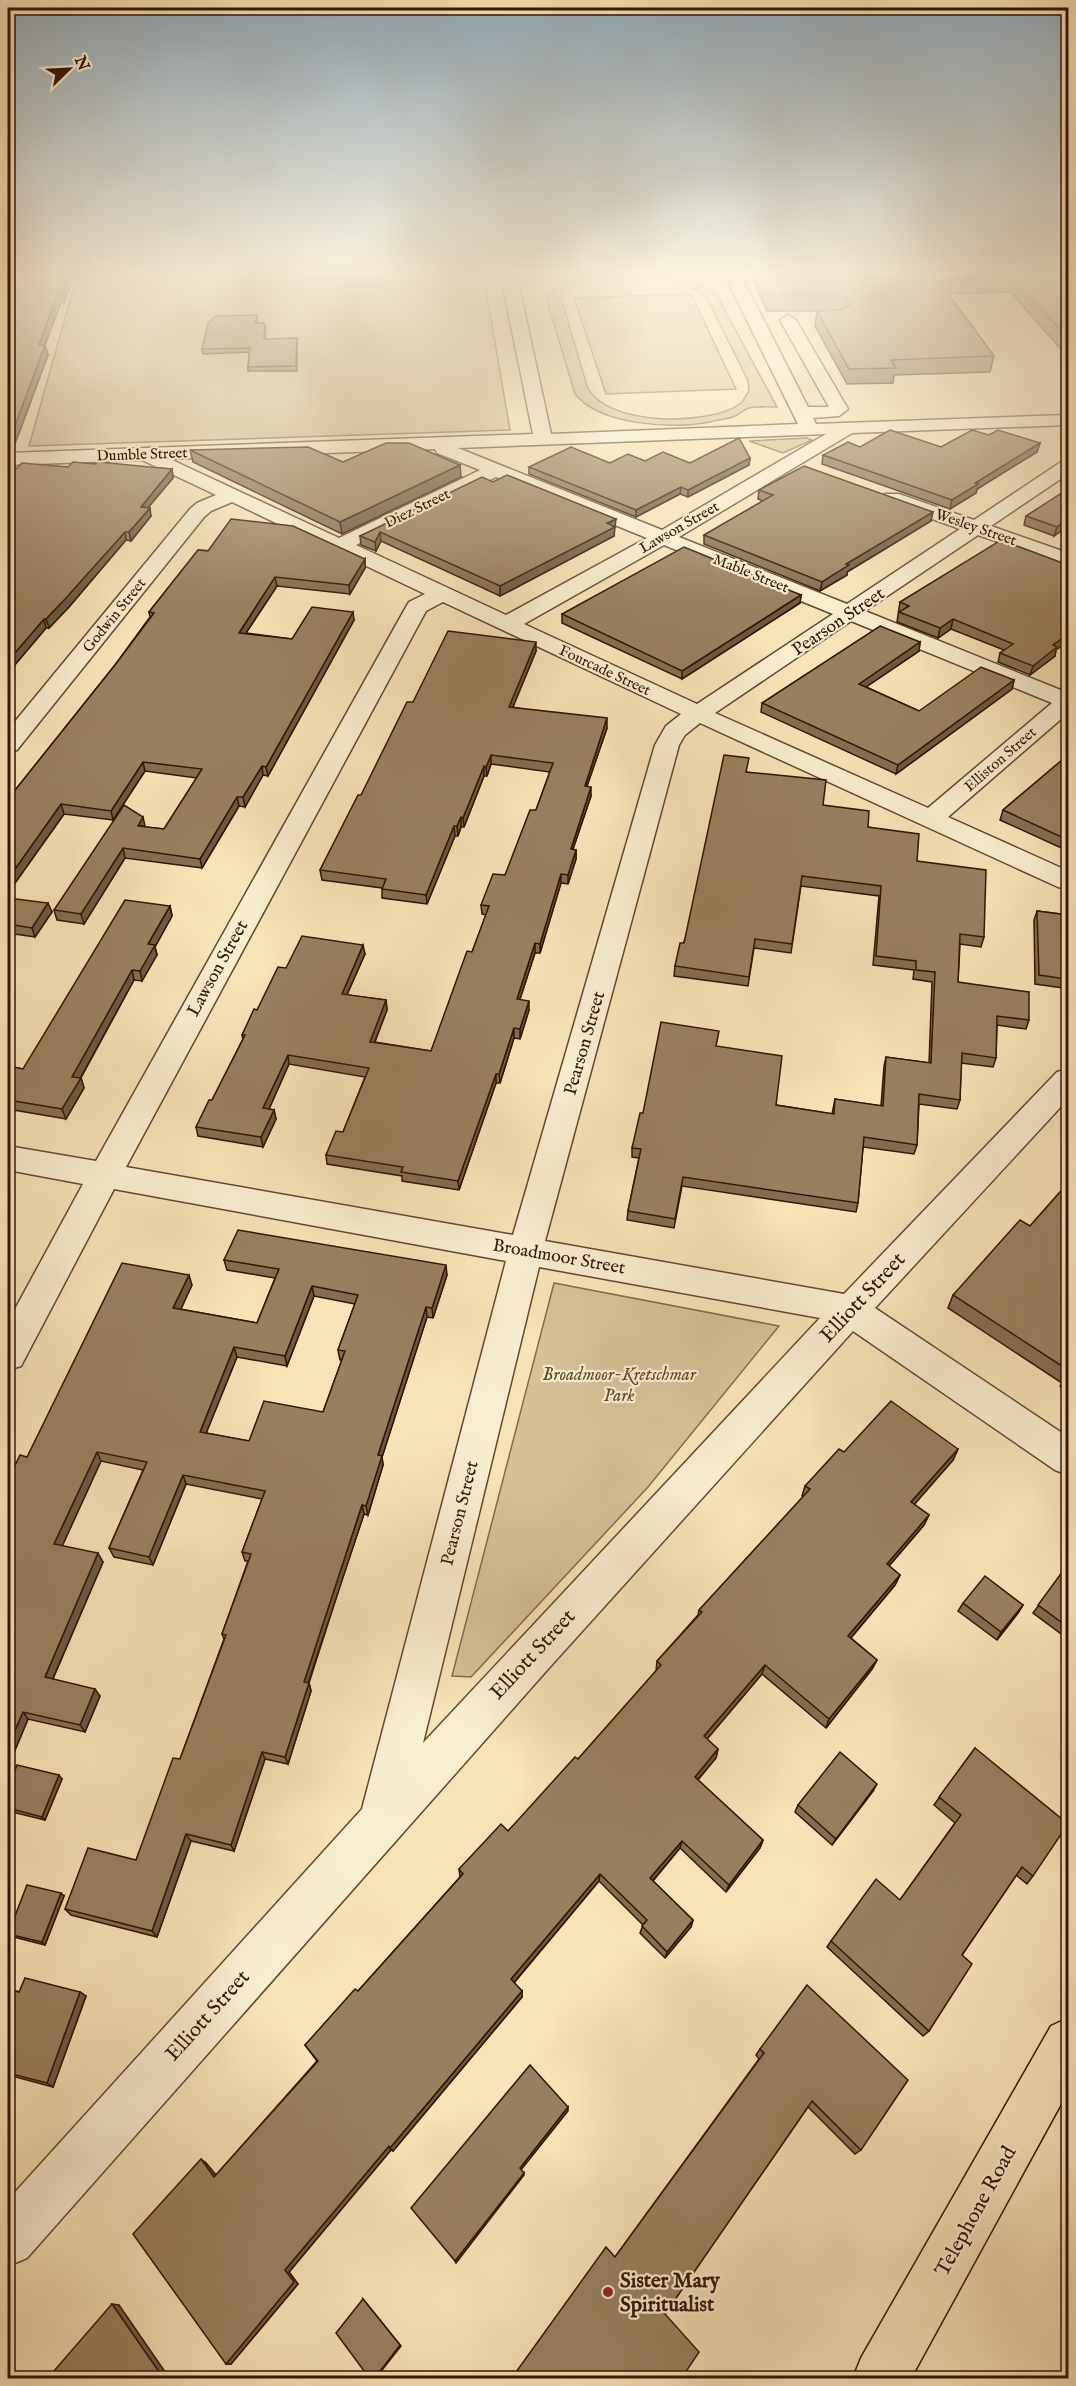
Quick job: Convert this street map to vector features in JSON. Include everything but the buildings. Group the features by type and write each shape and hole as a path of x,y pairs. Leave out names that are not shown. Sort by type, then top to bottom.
{"main road":[{"name":"Telephone Road","path":"895,2368 1068,2043"}],"street":[{"path":"531,383 543,440"},
{"path":"786,383 810,430"},
{"path":"801,413 833,412 839,409 824,383"},
{"name":"Dumble Street","path":"8,459 1068,420"},
{"name":"Lawson Street","path":"507,624 662,538 850,429"},
{"path":"714,434 813,470"},
{"name":"Mable Street","path":"434,445 1068,701"},
{"name":"Fourcade Street","path":"143,454 699,714 1068,881"},
{"name":"Pearson Street","path":"382,1818 526,1250 667,745 675,731 699,714 1068,466"},
{"name":"Diez Street","path":"338,546 495,470"},
{"name":"Wesley Street","path":"878,493 1068,560"},
{"name":"Godwin Street","path":"8,746 197,513 211,503 229,496"},
{"name":"Lawson Street","path":"8,1355 417,607 427,600 442,595"},
{"name":"Elliston Street","path":"932,818 1068,701"},
{"name":"Elliott Street","path":"8,2239 382,1818 849,1309 1068,1080"},
{"name":"Broadmoor Street","path":"8,1158 849,1309 1068,1458"}],"green space":[{"path":"47,383 502,383 510,430 29,446"},
{"path":"572,383 586,383 597,399 614,409 635,415 683,419 726,411 741,403 749,391 748,383 764,383 777,407 749,408 730,418 710,422 658,425 619,419 602,413 587,405 575,394"},
{"path":"602,383 733,383 736,389 606,394"},
{"path":"807,438 812,440 783,453 749,441"},
{"name":"Broadmoor-Kretschmar Park","path":"554,1283 779,1326 648,1487 471,1677 452,1676"}],"place":[{"name":"Sister Mary Spiritualist","path":"608,2292"}]}
